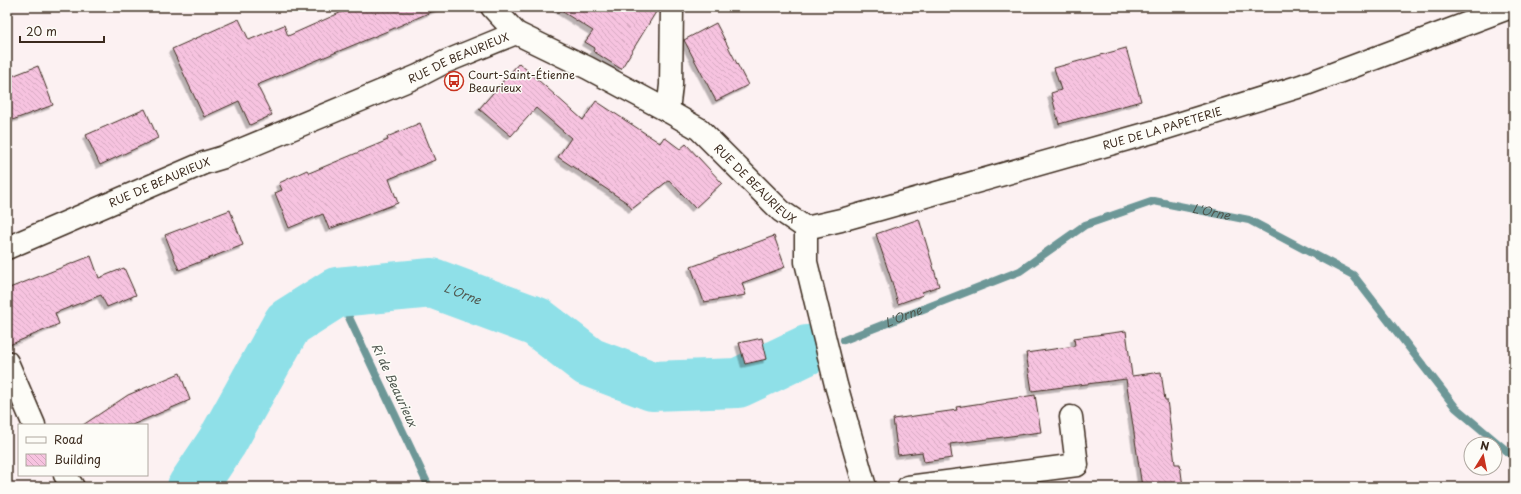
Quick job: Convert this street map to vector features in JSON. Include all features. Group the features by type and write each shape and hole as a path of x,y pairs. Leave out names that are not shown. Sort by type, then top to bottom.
{"street":[{"path":"492,7 516,33"},
{"path":"668,111 671,85 672,7"},
{"name":"RUE DE LA PAPETERIE","path":"806,228 841,220 1149,133 1293,89 1511,7"},
{"name":"RUE DE BEAURIEUX","path":"7,248 204,163 224,157 418,76 445,62 516,33 588,68 699,129 781,211 806,228 806,262 830,362 865,487"},
{"path":"7,362 34,424"},
{"path":"908,487 1076,465 1071,418"},
{"path":"66,476 73,487"}],"building":[{"path":"353,7 442,7 257,85 272,115 250,125 239,101 204,117 172,49 239,19 249,40 284,25 288,36"},
{"path":"555,7 659,7 621,69 593,51 595,48 585,42 593,31"},
{"path":"716,23 748,85 716,101 684,40"},
{"path":"1126,48 1141,101 1059,124 1051,93 1061,90 1054,68"},
{"path":"519,63 583,120 596,101 660,143 664,137 680,149 686,144 722,183 695,208 669,180 632,209 626,202 558,157 571,138 536,108 511,136 479,109"},
{"path":"38,66 53,105 7,122 7,78"},
{"path":"145,109 158,138 100,165 86,135"},
{"path":"420,123 435,160 389,179 398,203 329,229 323,214 289,228 275,193 282,190 279,183 307,170 309,173 388,140 387,137"},
{"path":"230,210 243,245 179,270 165,235"},
{"path":"919,219 939,286 922,292 923,295 898,304 876,234"},
{"path":"774,236 785,267 742,283 746,295 704,302 691,267"},
{"path":"91,256 99,278 124,268 136,295 107,307 101,295 55,313 59,324 7,346 7,289"},
{"path":"1126,331 1132,376 1161,372 1165,400 1167,400 1175,464 1180,464 1183,487 1142,487 1126,379 1032,391 1026,353 1075,346 1074,338"},
{"path":"762,338 767,359 745,364 739,343"},
{"path":"180,373 190,400 134,424 84,424 128,395"},
{"path":"1035,395 1041,432 950,444 952,458 924,462 922,452 898,455 893,419 957,410 956,407"}],"waterway":[{"name":"L'Orne","path":"844,340 1020,271 1085,225 1154,201 1249,220 1353,275 1456,408 1514,457"},
{"name":"L'Orne","path":"192,487 222,442 288,323 337,292 432,283 537,322 589,362 652,386 738,383 807,350"},
{"name":"Ri de Beaurieux","path":"337,292 429,487"}],"place":[{"name":"Court-Saint-Étienne Beaurieux","path":"454,81"}]}
